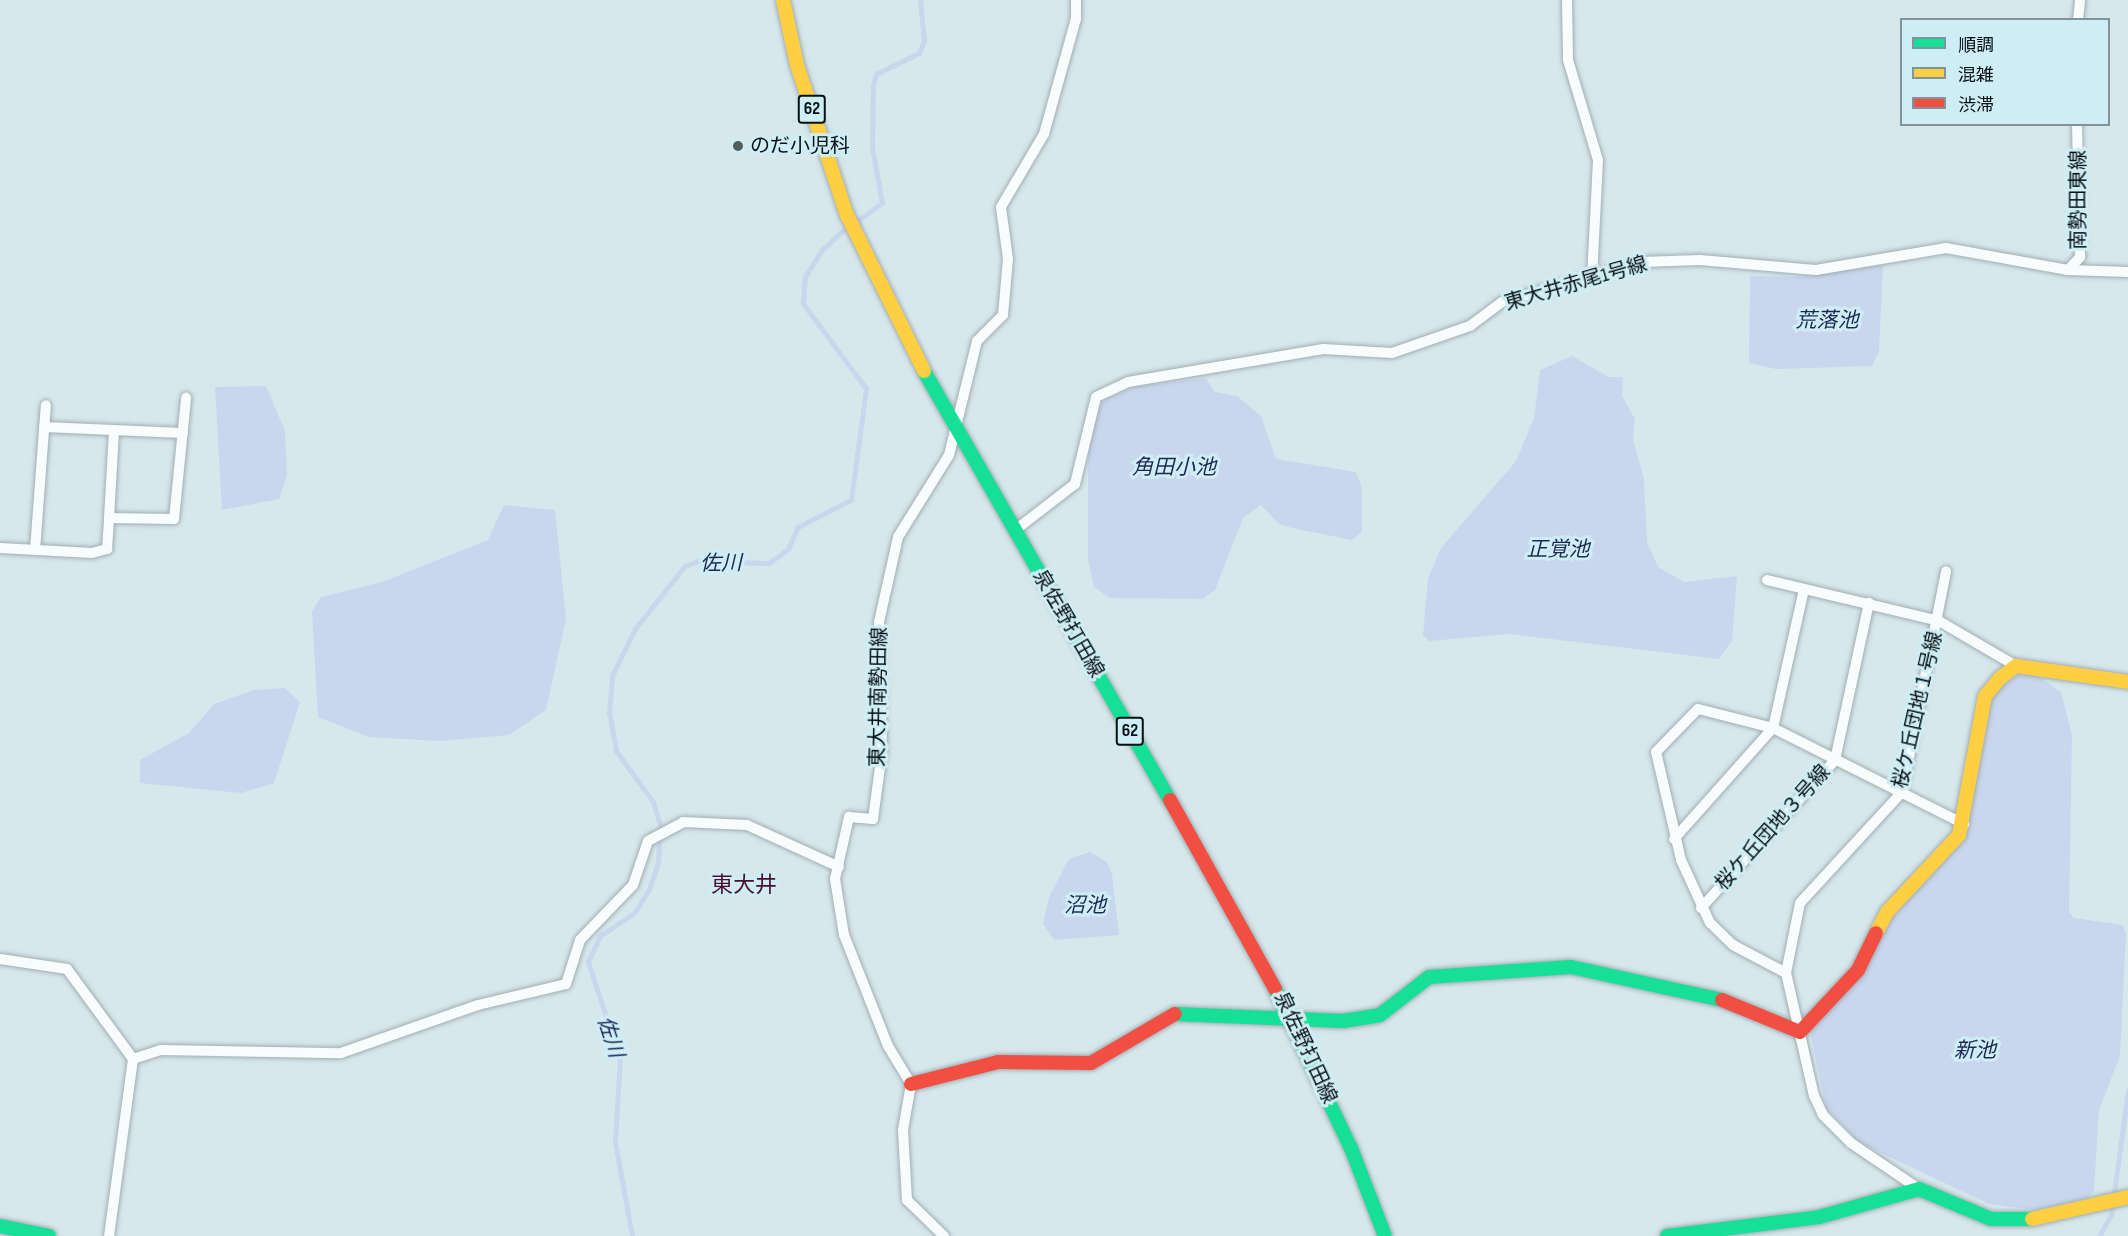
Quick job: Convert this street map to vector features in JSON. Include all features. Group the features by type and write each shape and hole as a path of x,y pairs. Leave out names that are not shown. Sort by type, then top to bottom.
{"street":[{"name":"泉佐野打田線","path":"783,0 797,65 848,215 901,332 1294,1022 1385,1236"},
{"name":"東大井南勢田線","path":"910,1084 888,1046 844,935 835,879 849,817 873,819 882,752 879,622 898,537 949,455 977,341 1003,315 1008,259 1001,207 1044,134 1076,19 1076,0"},
{"path":"1567,0 1568,60 1598,160 1592,277"},
{"path":"2078,18 2080,0"},
{"name":"南勢田東線","path":"2068,270 2080,257 2077,126"},
{"name":"東大井赤尾1号線","path":"1014,531 1075,484 1096,397 1128,382 1323,349 1392,353 1470,326 1502,302 1653,261 1816,270 1946,248 2068,270 2128,273"},
{"path":"109,518 174,519 186,398"},
{"path":"35,550 46,405"},
{"path":"44,427 183,434"},
{"path":"0,548 92,553 107,549 114,430"},
{"name":"桜ケ丘団地１号線","path":"1919,1189 1851,1143 1823,1115 1814,1096 1786,973 1800,903 1902,792 1939,621 1946,571"},
{"path":"1767,580 1939,621 2016,666 2128,682"},
{"path":"1674,839 1773,728 1804,589"},
{"name":"桜ケ丘団地３号線","path":"1701,908 1835,760 1869,603"},
{"path":"944,1236 907,1200 903,1130 910,1084 998,1062 1091,1063 1182,1010 1294,1022 1380,1015 1429,977 1571,967 1701,991 1800,1032 1840,995 1887,912 1964,824 1985,696 2016,666"},
{"path":"1786,973 1734,945 1701,908 1674,839 1656,752 1698,709 1773,728 1964,824"},
{"path":"133,1059 161,1050 235,1056 341,1053 478,1005 566,984 580,940 633,885 652,836 683,822 747,825 839,867"},
{"path":"0,959 67,969 133,1059 109,1236"},
{"path":"1667,1236 1713,1233 1819,1217 1919,1189 1991,1219 2021,1222 2118,1199"},
{"path":"0,1226 49,1236"}],"water":[{"name":"荒落池","path":"1883,265 1879,351 1872,366 1776,369 1749,363 1750,276 1792,277"},
{"name":"正覚池","path":"1572,356 1609,377 1623,377 1622,396 1635,419 1633,439 1644,479 1647,542 1658,567 1684,582 1737,576 1732,641 1719,659 1510,634 1429,641 1423,635 1428,578 1441,548 1516,461 1534,418 1540,370"},
{"name":"角田小池","path":"1206,378 1215,392 1237,396 1261,416 1276,459 1356,472 1362,488 1362,532 1352,540 1292,528 1279,524 1261,505 1243,518 1215,590 1203,599 1110,598 1094,587 1088,559 1088,437 1096,411 1106,399 1138,386"},
{"path":"266,386 285,431 287,476 279,499 222,510 215,387"},
{"path":"504,505 555,510 566,619 546,710 509,735 439,741 369,737 318,717 312,611 321,597 382,582 488,540"},
{"name":"新池","path":"2030,671 2061,692 2072,735 2069,912 2074,918 2123,925 2126,934 2120,1056 2099,1110 2094,1191 2088,1198 2037,1210 1989,1204 1860,1143 1826,1107 1810,1031 1861,977 1891,913 1965,833 1990,702 2005,682"},
{"path":"285,688 300,702 274,783 241,793 140,783 140,760 189,733 214,704 254,690"},
{"name":"沼池","path":"1090,852 1107,862 1112,874 1119,935 1054,940 1043,924 1049,897 1069,859"}],"waterway":[{"name":"佐川","path":"855,223 882,203 872,147 873,85 876,74 919,53 924,41 920,0"},
{"name":"佐川","path":"632,1236 615,1142 620,1059 588,962 600,936 635,912 649,890 658,863 660,825 653,802 616,751 609,713 612,676 635,629 685,566 698,561 769,563 788,549 798,527 851,500 866,389 803,304 805,277 822,250 847,227"},
{"path":"2099,1236 2111,1215 2128,1091"}],"traffic: fast":[{"path":"924,371 1170,800"},
{"path":"1175,1014 1343,1021 1380,1015 1429,977 1571,967 1722,1000"},
{"path":"1275,989 1351,1148 1385,1236"},
{"path":"1667,1236 1819,1217 1919,1189 1991,1219 2032,1219"},
{"path":"0,1226 49,1236"}],"traffic: slow":[{"path":"783,0 797,65 847,215 924,371"},
{"path":"1876,933 1887,912 1959,835 1985,696 2000,678 2016,666 2128,682"},
{"path":"2032,1219 2128,1197"}],"traffic: jam":[{"path":"1170,800 1275,989"},
{"path":"1722,1000 1800,1032 1858,970 1876,933"},
{"path":"911,1084 998,1062 1091,1063 1175,1014"}],"place":[{"name":"のだ小児科","path":"738,146"}],"district":[{"name":"東大井","path":"744,886"}]}
